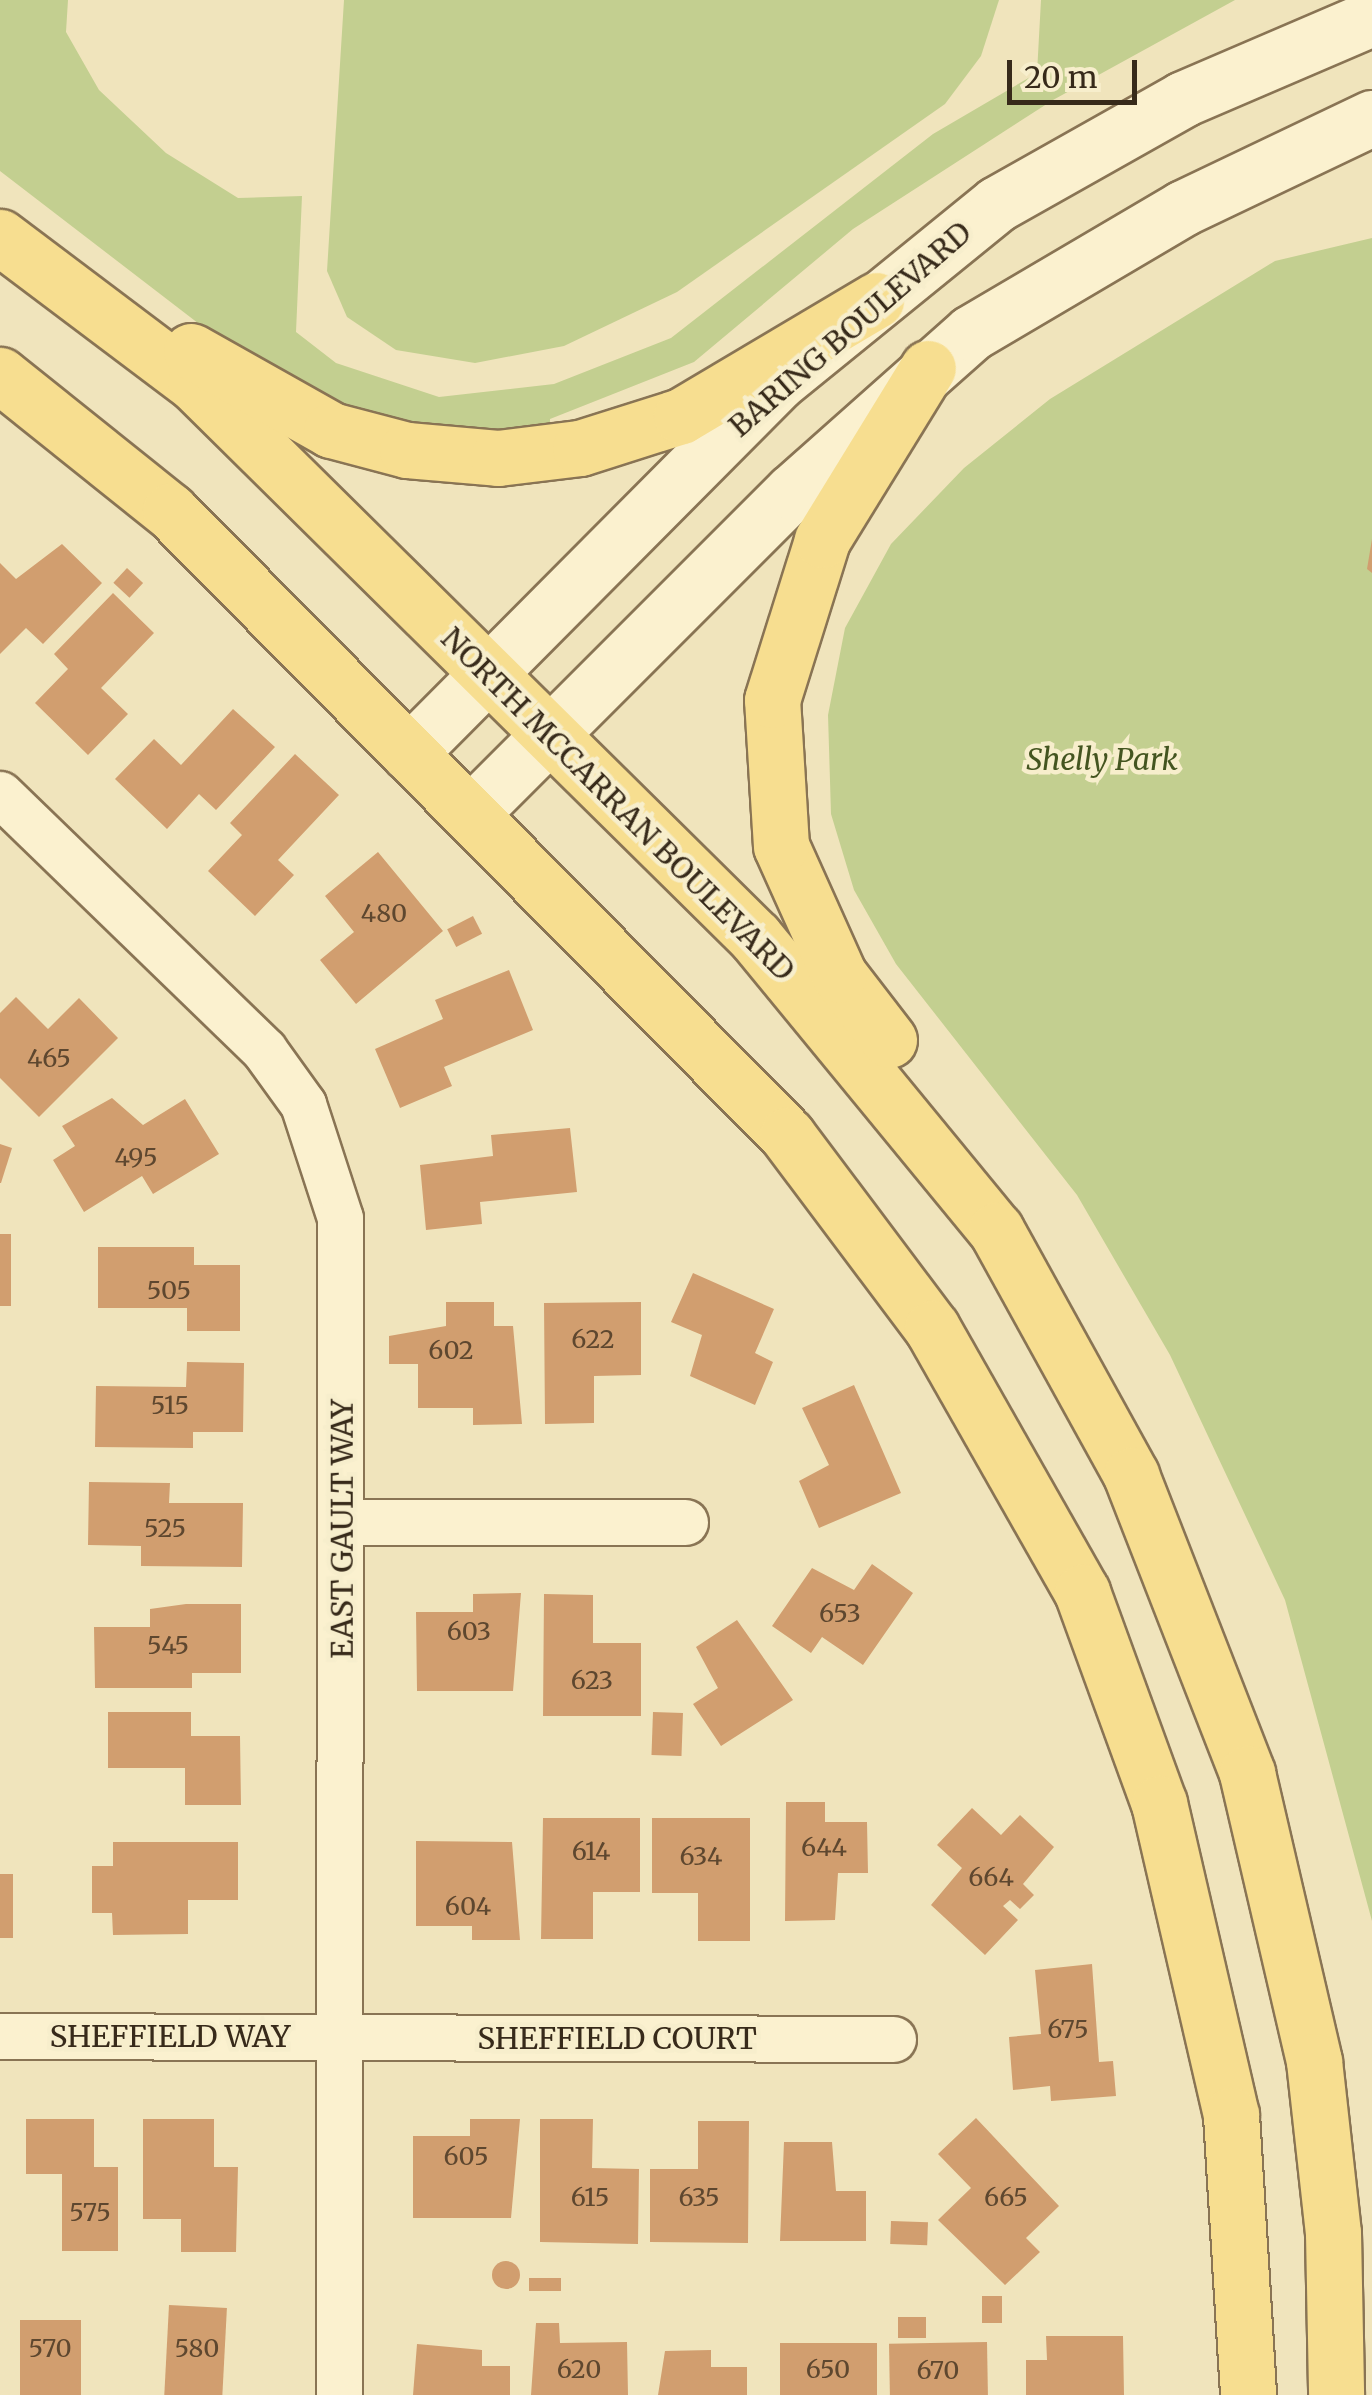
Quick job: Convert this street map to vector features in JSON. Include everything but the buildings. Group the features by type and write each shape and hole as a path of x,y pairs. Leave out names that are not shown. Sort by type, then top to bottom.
{"main road":[{"name":"BARING BOULEVARD","path":"410,753 778,382 997,204 1090,147 1372,18"},
{"path":"471,813 928,368 1076,268 1372,118"},
{"name":"NORTH MCCARRAN BOULEVARD","path":"0,237 75,289 196,384 755,937 996,1230 1131,1475 1247,1772 1314,2061 1334,2234 1336,2395"},
{"path":"75,289 331,430 406,450 498,458 580,448 681,416 876,300"},
{"path":"928,368 870,452 797,603 772,700 770,778 781,846 809,919 903,1058 996,1230"},
{"path":"0,375 170,512 788,1136 932,1328 1082,1592 1159,1803 1202,1966 1231,2115 1248,2395"}],"street":[{"name":"EAST GAULT WAY","path":"0,794 264,1050 303,1104 340,1218 340,2395"},
{"path":"342,1522 685,1522"},
{"name":"SHEFFIELD WAY","path":"0,2036 340,2037"},
{"name":"SHEFFIELD COURT","path":"340,2037 893,2039"}],"green space":[{"path":"0,0 68,0 66,32 99,90 166,153 238,198 302,196 296,332 336,363 439,397 554,384 671,338 933,134 1037,73 1041,0 1235,0 1053,100 853,229 694,362 550,419 550,430 492,437 366,421 220,340 0,171"},
{"path":"344,0 999,0 981,56 945,104 677,292 564,346 475,363 396,350 347,317 327,271"},
{"name":"Shelly Park","path":"1372,238 1372,1921 1285,1600 1170,1355 1077,1195 896,964 854,890 831,814 828,715 845,628 891,544 964,468 1050,399 1275,261"}]}
